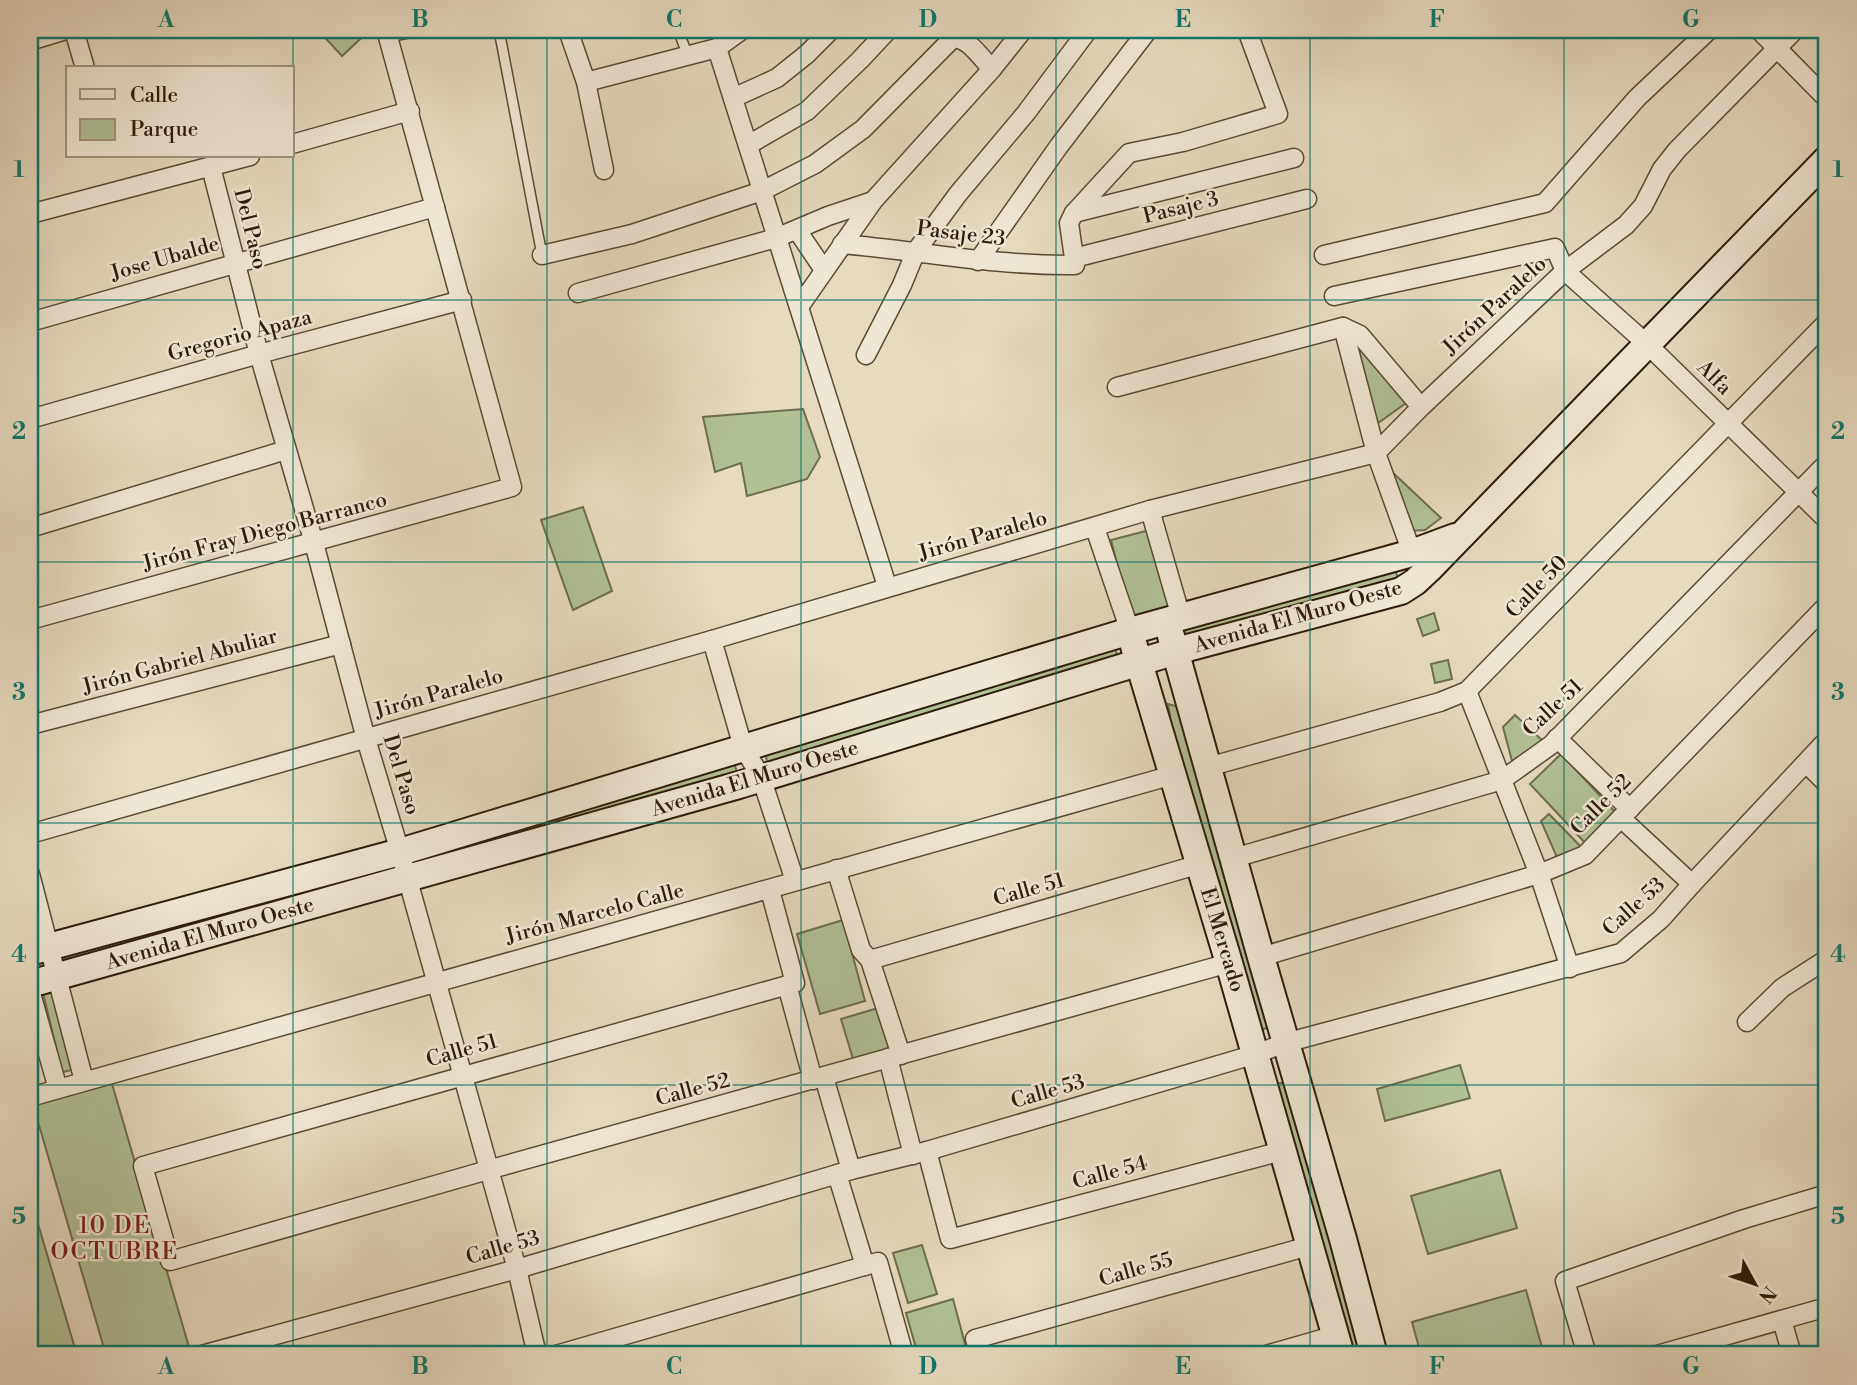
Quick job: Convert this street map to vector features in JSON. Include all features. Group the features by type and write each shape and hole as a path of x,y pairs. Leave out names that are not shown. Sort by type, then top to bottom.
{"main road":[{"name":"Avenida El Muro Oeste","path":"30,987 57,977 739,785 1176,652 1401,591 1415,582 1827,159"},
{"name":"Avenida El Muro Oeste","path":"39,950 400,852 1130,631 1412,553 1460,536"},
{"name":"El Mercado","path":"1174,619 1176,652 1374,1355"},
{"name":"El Mercado","path":"1130,631 1256,1054 1338,1345"}],"street":[{"path":"30,41 66,30"},
{"path":"74,30 84,66"},
{"path":"568,30 586,82 604,170"},
{"path":"586,82 717,48 742,30"},
{"path":"733,98 777,78 831,30"},
{"path":"748,145 807,111 860,61 888,30"},
{"path":"799,307 873,201 992,69 1023,30"},
{"path":"866,355 902,285 916,251 1088,30"},
{"path":"978,261 1059,146 1149,30"},
{"path":"1074,262 1069,223 1074,213 1129,153 1183,142 1279,114 1247,30"},
{"path":"1324,255 1545,203 1637,98 1709,30"},
{"path":"1759,30 1827,99"},
{"name":"Jirón Paralelo","path":"30,834 712,640 1150,510 1376,453 1565,271 1626,225 1643,206 1662,169 1677,150 1795,30"},
{"path":"388,37 462,300"},
{"path":"542,255 632,234 762,191 816,164 863,129 953,38 958,37 965,41 992,69"},
{"path":"717,48 887,586"},
{"path":"294,143 410,111"},
{"path":"30,212 243,158"},
{"path":"1074,213 1294,158"},
{"name":"Del Paso","path":"211,167 366,739 517,1269 537,1355"},
{"name":"Pasaje 3","path":"1074,262 1307,199"},
{"path":"578,293 776,239 873,201"},
{"name":"Jose Ubalde","path":"30,322 435,207"},
{"path":"797,230 824,270"},
{"name":"Pasaje 23","path":"842,244 916,251 978,261 1074,262"},
{"name":"Alfa","path":"1335,296 1555,248 1565,271 1648,345 1827,520"},
{"name":"Gregorio Apaza","path":"30,419 462,300"},
{"name":"Jirón Fray Diego Barranco","path":"30,620 512,487 462,300"},
{"name":"Calle 50","path":"1208,767 1440,702 1467,691 1827,322"},
{"path":"1343,327 1376,453 1412,553"},
{"path":"1117,387 1343,327 1360,335 1421,407"},
{"path":"30,528 286,450"},
{"name":"Calle 51","path":"1234,858 1502,780 1558,738 1827,463"},
{"path":"1150,510 1174,619"},
{"name":"El Mercado","path":"1095,528 1130,631"},
{"name":"Calle 52","path":"1261,957 1539,874 1585,855 1827,605"},
{"path":"712,640 743,747 761,777 795,881"},
{"name":"Jirón Gabriel Abuliar","path":"30,725 341,644"},
{"path":"1467,691 1539,874 1570,968"},
{"path":"1558,738 1692,884"},
{"name":"Calle 53","path":"202,1355 517,1269 844,1172 920,1153 1256,1054 1285,1043 1621,954 1661,919 1827,740"},
{"path":"1806,763 1827,784"},
{"name":"Jirón Marcelo Calle","path":"30,1097 1173,775"},
{"name":"Calle 51","path":"870,960 1200,864"},
{"path":"836,869 861,950 870,960 920,1153"},
{"path":"30,874 39,950 57,977 84,1081"},
{"path":"770,890 791,984 844,1172 904,1355"},
{"path":"1747,1023 1782,988 1827,960"},
{"name":"Calle 52","path":"170,1261 1229,964"},
{"name":"Calle 51","path":"170,1261 143,1166 791,984"},
{"path":"30,987 58,1089"},
{"name":"Calle 54","path":"920,1153 950,1239 1282,1151"},
{"path":"1587,1355 1565,1281 1744,1219 1827,1194"},
{"name":"Calle 55","path":"978,1347 1309,1246"},
{"path":"556,1355 872,1264"},
{"path":"1657,1355 1687,1351 1827,1307"},
{"path":"1782,1320 1792,1355"},
{"path":"1266,1355 1338,1345"}],"lane":[{"path":"388,37 423,30"},
{"path":"499,30 542,255"},
{"path":"678,30 688,56"}],"green space":[{"path":"318,30 370,30 342,56"},
{"path":"1354,342 1359,342 1406,403 1374,426"},
{"path":"803,409 820,457 807,479 747,496 741,463 715,472 703,417"},
{"path":"1390,470 1441,518 1425,530 1411,531"},
{"path":"583,507 612,591 573,610 541,520"},
{"path":"1150,530 1170,607 1131,618 1111,540"},
{"path":"1395,569 1399,582 1186,644 1183,631"},
{"path":"1434,613 1439,630 1423,636 1417,619"},
{"path":"1115,648 1119,661 768,766 765,752"},
{"path":"1448,660 1452,679 1435,683 1431,664"},
{"path":"1168,704 1179,707 1274,1026 1260,1030"},
{"path":"1515,715 1544,742 1512,761 1503,727"},
{"path":"1561,754 1619,816 1588,846 1530,784"},
{"path":"734,761 737,773 424,863 421,851"},
{"path":"1549,814 1585,851 1559,862 1541,821"},
{"path":"393,861 396,873 65,961 62,950"},
{"path":"843,920 865,1001 820,1014 797,934"},
{"path":"53,991 72,1070 62,1072 43,993"},
{"path":"878,1008 890,1048 853,1059 841,1019"},
{"path":"1460,1065 1470,1098 1385,1121 1377,1089"},
{"path":"110,1077 189,1347 160,1355 106,1355 32,1101"},
{"path":"1291,1081 1367,1355 1350,1355 1276,1084"},
{"path":"1500,1170 1517,1228 1428,1254 1411,1196"},
{"path":"30,1197 77,1355 30,1355"},
{"path":"922,1245 937,1294 908,1303 893,1253"},
{"path":"1526,1290 1543,1351 1528,1355 1421,1355 1412,1322"},
{"path":"953,1299 968,1355 918,1355 906,1313"}],"district":[{"name":"10 DE OCTUBRE","path":"115,1239"}]}
